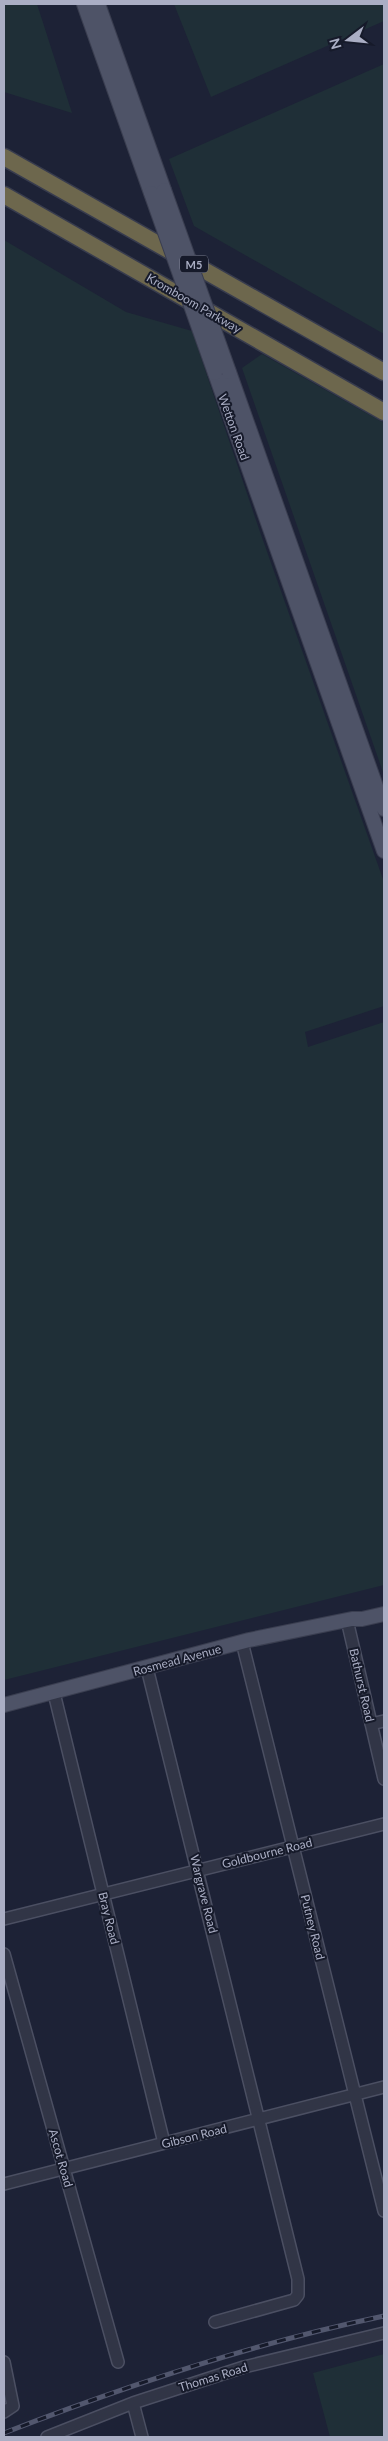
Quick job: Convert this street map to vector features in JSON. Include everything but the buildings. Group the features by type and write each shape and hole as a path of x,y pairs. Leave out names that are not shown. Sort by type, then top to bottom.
{"highway":[{"name":"M5","path":"4,157 384,372"},
{"name":"Kromboom Parkway","path":"4,194 384,412"}],"main road":[{"name":"Wetton Road","path":"84,4 230,372 384,809"},
{"name":"Wetton Road","path":"98,4 215,373 384,851"},
{"name":"Rosmead Avenue","path":"349,1620 360,1613 384,1605"},
{"name":"Rosmead Avenue","path":"4,1705 242,1642 384,1614"}],"street":[{"name":"Bathurst Road","path":"349,1620 370,1724 384,1779"},
{"name":"Putney Road","path":"242,1642 384,2211"},
{"name":"Wargrave Road","path":"147,1668 298,2279 298,2295 294,2300 216,2322"},
{"name":"Bray Road","path":"54,1692 164,2143"},
{"path":"370,1724 384,1721"},
{"name":"Goldbourne Road","path":"4,1919 384,1824"},
{"name":"Ascot Road","path":"4,1954 118,2362"},
{"name":"Gibson Road","path":"4,2184 384,2087"},
{"name":"Thomas Road","path":"47,2437 133,2403 244,2367 384,2334"},
{"path":"4,2362 8,2409"},
{"path":"133,2403 142,2437"}],"shaded area":[{"path":"4,4 37,4 72,113 4,92"},
{"path":"174,4 384,4 384,21 211,97"},
{"path":"384,64 384,334 194,226 169,159"},
{"path":"4,240 126,312 192,331 259,529 384,882 384,1006 305,1032 308,1047 384,1022 384,1585 4,1680"},
{"path":"262,354 384,423 384,775 242,368"},
{"path":"384,2354 384,2437 330,2437 313,2373"}],"railway":[{"path":"4,2433 97,2398 239,2352 384,2316"}]}
